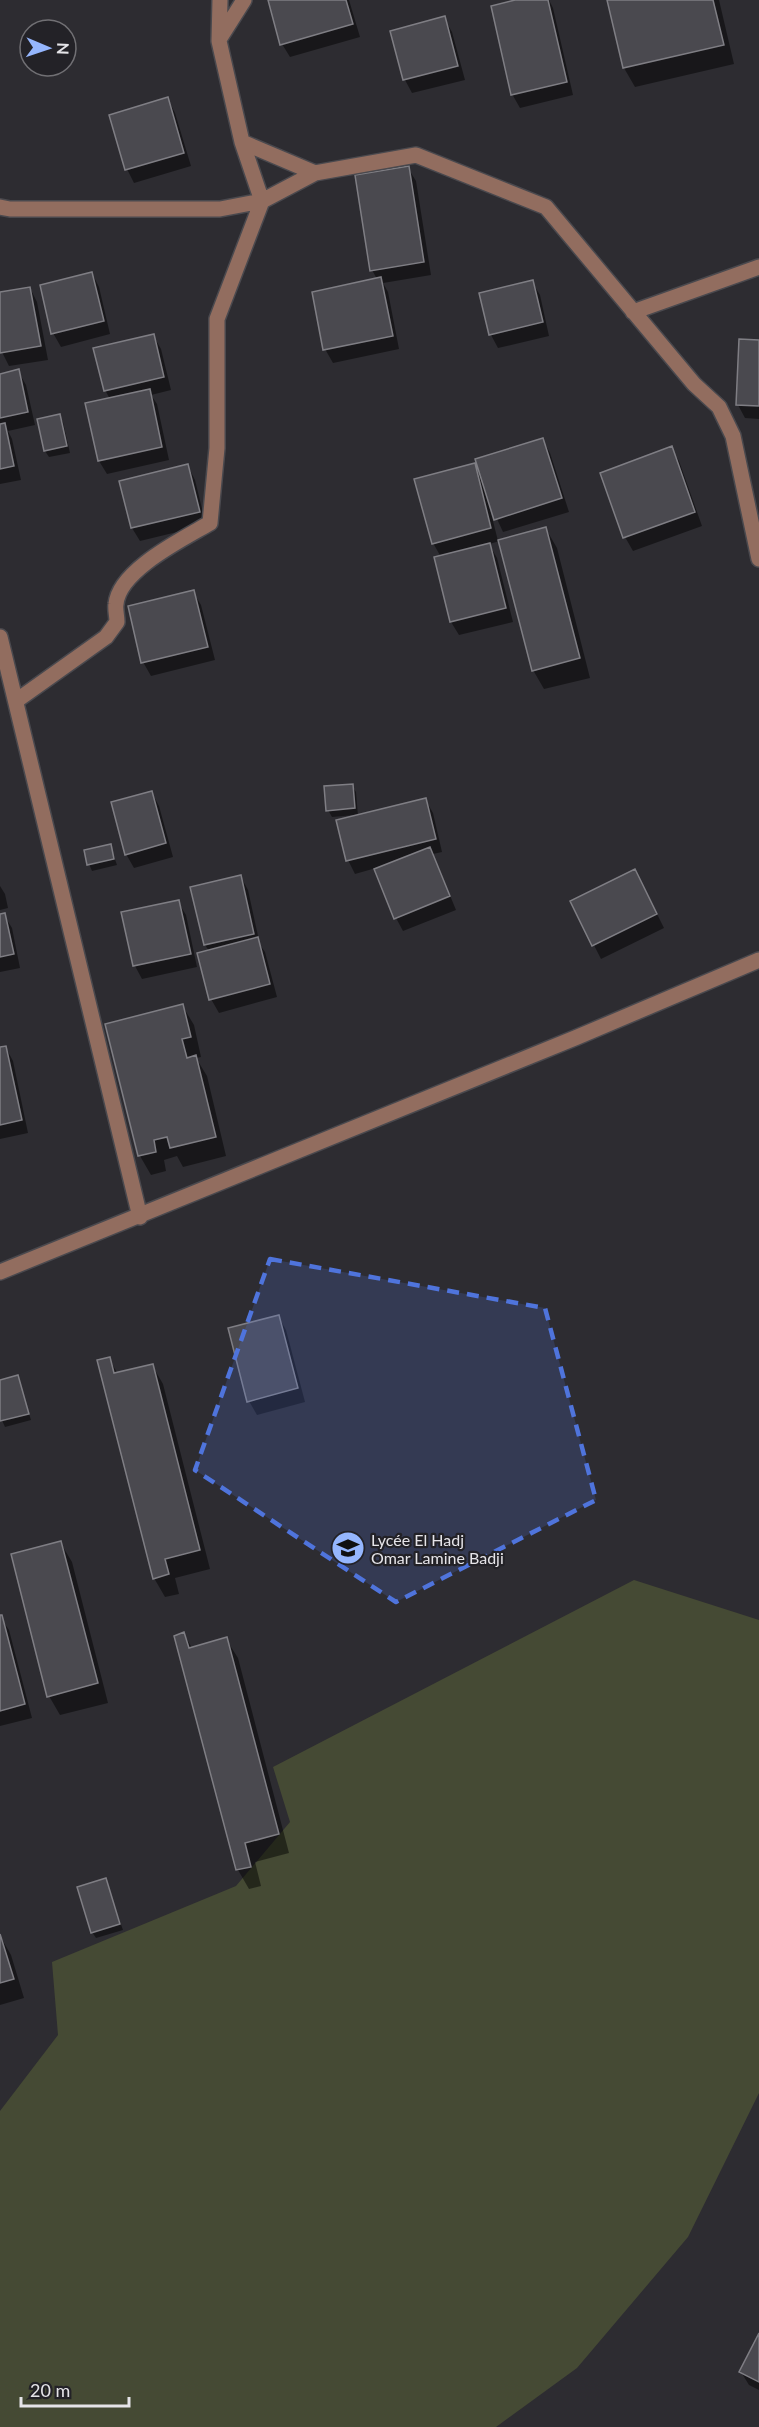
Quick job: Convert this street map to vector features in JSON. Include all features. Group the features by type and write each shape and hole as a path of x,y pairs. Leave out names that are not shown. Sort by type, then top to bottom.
{"street":[{"path":"16,701 106,637 117,622 116,602 128,579 143,564 210,523 217,448 217,320 262,201 242,142 219,41 220,0"},
{"path":"219,41 244,0"},
{"path":"242,142 315,173"},
{"path":"0,207 10,209 220,209 262,201 315,173 416,155 546,207 694,384 719,407 733,436 759,559"},
{"path":"633,312 759,267"},
{"path":"0,638 141,1217"},
{"path":"0,1272 141,1217 759,960"}],"highlighted area":[{"path":"270,1259 545,1308 596,1500 396,1602 195,1470"}],"green space":[{"path":"634,1580 759,1620 759,2093 688,2237 577,2368 496,2427 0,2427 0,2111 58,2035 52,1962 236,1886 290,1822 273,1767"}],"building":[{"path":"268,0 346,0 353,24 280,45"},
{"path":"515,0 548,0 567,82 511,95 491,6"},
{"path":"607,0 713,0 724,45 623,68"},
{"path":"445,16 458,66 403,80 390,31"},
{"path":"168,97 184,153 125,170 109,115"},
{"path":"409,166 424,262 370,271 355,175"},
{"path":"92,272 104,321 51,334 40,285"},
{"path":"381,277 393,336 323,350 312,292"},
{"path":"533,280 543,322 489,335 479,293"},
{"path":"30,287 41,346 0,353 0,292"},
{"path":"154,334 164,377 104,391 93,348"},
{"path":"739,339 759,340 759,406 736,405"},
{"path":"19,369 28,412 0,418 0,374"},
{"path":"150,389 162,447 98,461 85,403"},
{"path":"60,414 67,446 44,451 37,419"},
{"path":"5,423 14,466 0,469 0,424"},
{"path":"543,438 562,498 494,520 475,459"},
{"path":"672,446 695,512 623,538 600,473"},
{"path":"475,463 491,528 432,544 414,479"},
{"path":"188,464 200,512 131,528 119,481"},
{"path":"546,527 580,658 532,671 498,540"},
{"path":"490,543 506,608 450,622 434,557"},
{"path":"194,590 208,647 141,663 128,606"},
{"path":"353,784 355,808 326,811 324,786"},
{"path":"152,791 166,843 125,855 111,802"},
{"path":"426,798 436,839 346,861 336,820"},
{"path":"111,844 114,859 87,865 84,850"},
{"path":"430,847 450,896 394,919 374,869"},
{"path":"635,869 657,914 592,946 570,901"},
{"path":"241,875 254,934 204,945 190,887"},
{"path":"179,900 191,954 133,966 121,912"},
{"path":"5,913 14,954 0,957 0,914"},
{"path":"258,937 270,984 209,1000 197,953"},
{"path":"183,1004 191,1037 182,1039 187,1058 196,1055 216,1137 170,1148 167,1137 154,1140 156,1152 138,1156 105,1024"},
{"path":"6,1046 22,1120 0,1125 0,1047"},
{"path":"279,1315 298,1388 247,1402 228,1328"},
{"path":"110,1357 114,1373 153,1364 200,1550 165,1559 169,1574 153,1579 97,1360"},
{"path":"18,1375 29,1414 0,1421 0,1380"},
{"path":"61,1541 98,1683 47,1697 11,1554"},
{"path":"0,1615 2,1615 25,1704 0,1711"},
{"path":"184,1632 189,1648 227,1637 279,1834 245,1843 251,1867 236,1870 174,1636"},
{"path":"106,1878 120,1924 91,1933 77,1887"},
{"path":"0,1934 14,1979 0,1983"},
{"path":"759,2333 759,2382 739,2372"}],"place":[{"name":"Lycée El Hadj Omar Lamine Badji","path":"348,1548"}]}
